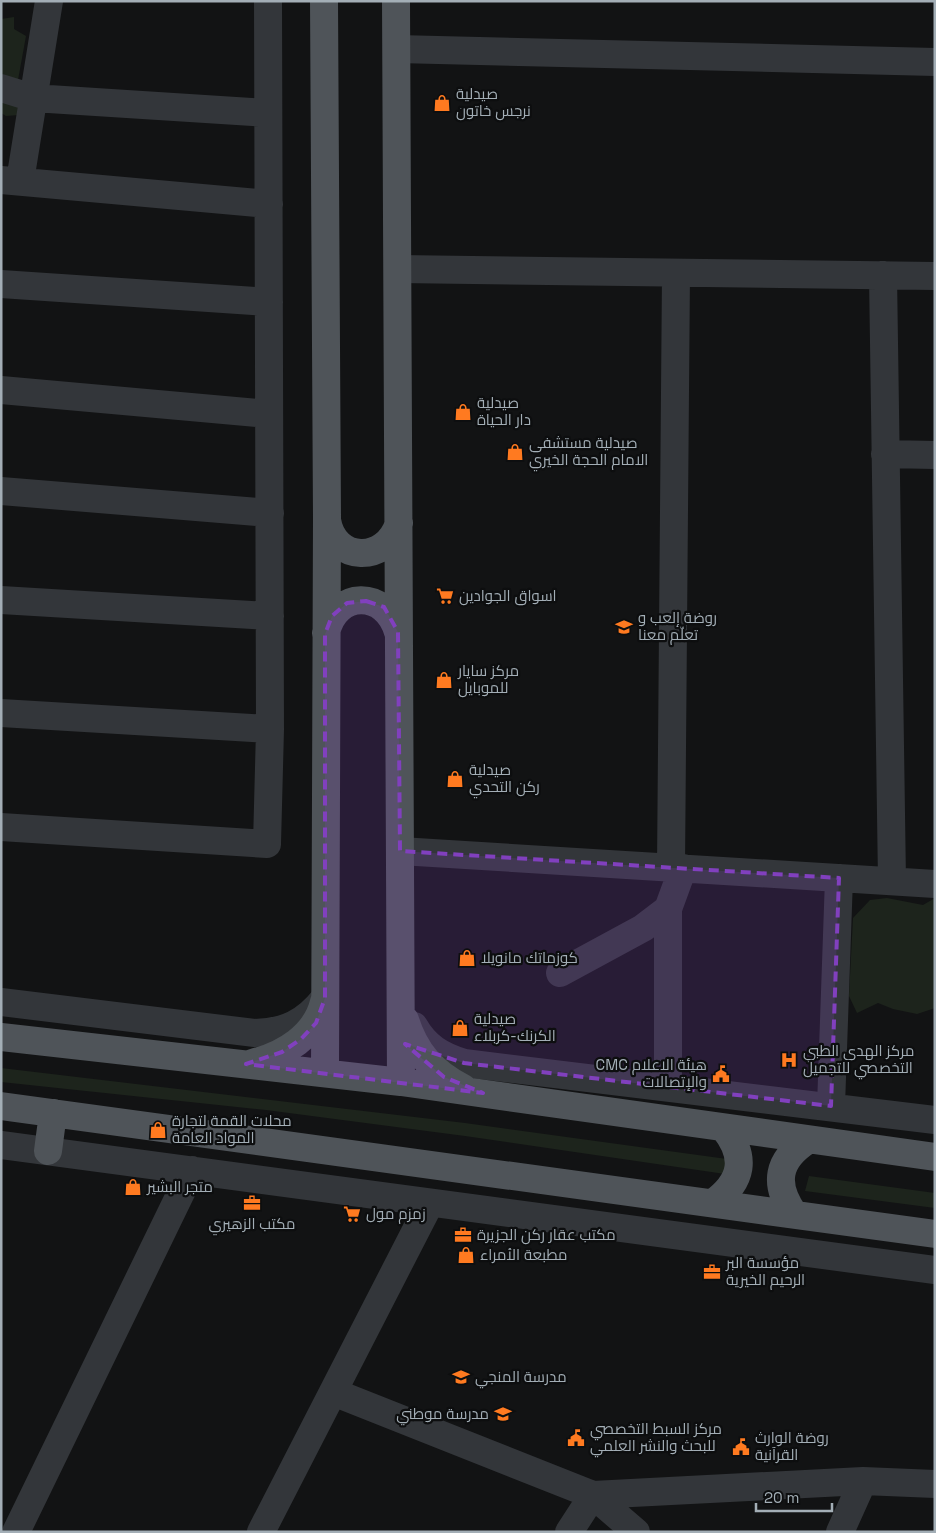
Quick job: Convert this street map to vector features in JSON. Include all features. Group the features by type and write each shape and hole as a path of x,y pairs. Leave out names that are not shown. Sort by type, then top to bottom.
{"main road":[{"path":"324,1 326,518 325,1074"},
{"path":"396,1 401,1082"},
{"path":"326,518 332,536 346,550 356,553 374,551 383,547 396,533 399,523"},
{"path":"325,634 332,616 346,603 356,601 375,603 384,607 391,614 398,632"},
{"path":"400,992 410,1034 424,1059 444,1078 463,1088 483,1093"},
{"path":"246,1064 273,1056 301,1039 316,1023 325,998"},
{"path":"1,1037 401,1082 935,1157"},
{"path":"1,1106 935,1234"},
{"path":"48,1151 53,1113"},
{"path":"714,1203 728,1192 737,1177 740,1159 735,1142 724,1128"},
{"path":"794,1214 784,1200 780,1182 783,1165 793,1150 808,1140"}],"street":[{"path":"49,1 33,98 10,181 269,204"},
{"path":"1,827 267,844 270,729 268,1"},
{"path":"397,49 935,62"},
{"path":"1,88 33,98 268,114"},
{"path":"398,269 935,276"},
{"path":"668,1087 668,910 677,868 676,272"},
{"path":"883,275 892,881"},
{"path":"1,284 269,302"},
{"path":"1,390 269,414"},
{"path":"885,454 935,455"},
{"path":"1,490 270,513"},
{"path":"1,600 270,616"},
{"path":"1,713 270,729"},
{"path":"400,851 935,884"},
{"path":"831,1106 839,878"},
{"path":"560,973 643,928 668,910"},
{"path":"400,992 412,1024 420,1037 432,1050 464,1063 935,1120"},
{"path":"1,1002 255,1033 288,1029 304,1020 325,998"},
{"path":"1,1145 935,1270"},
{"path":"16,1532 192,1170"},
{"path":"261,1532 430,1203"},
{"path":"333,1392 593,1495 636,1532"},
{"path":"593,1495 863,1481 935,1484"},
{"path":"840,1532 863,1481"},
{"path":"569,1532 593,1495"}],"highlighted area":[{"path":"366,601 384,607 398,632 400,851 839,878 831,1106 464,1063 405,1044 444,1077 483,1093 246,1064 282,1052 301,1039 316,1023 325,998 325,634 332,616 347,603"}],"shaded area":[{"path":"14,17 14,29 26,36 18,80 4,77 1,72 1,19"},
{"path":"1,96 27,103 19,115 6,116 1,113"},
{"path":"887,898 923,905 935,898 935,1008 917,1014 893,1009 878,1003 857,1013 849,996 853,918 870,900"},
{"path":"1,1068 465,1123 727,1159 725,1174 465,1136 266,1110 1,1082"},
{"path":"809,1176 935,1193 935,1208 805,1191"}],"place":[{"name":"صيدلية نرجس خاتون","path":"442,103"},
{"name":"صيدلية دار الحياة","path":"463,412"},
{"name":"صيدلية مستشفى الامام الحجة الخيري","path":"515,452"},
{"name":"اسواق الجوادين","path":"445,596"},
{"name":"روضة إلعب و تعلّم معنا","path":"624,627"},
{"name":"مركز سايار للموبايل","path":"444,680"},
{"name":"صيدلية ركن التحدي","path":"455,779"},
{"name":"كوزماتك مانويلا","path":"467,958"},
{"name":"صيدلية الكرنك-كربلاء","path":"460,1028"},
{"name":"مركز الهدى الطبي التخصصي للتجميل","path":"789,1060"},
{"name":"CMC هيئة الاعلام والإتصالات","path":"721,1074"},
{"name":"محلات القمة لتجارة المواد العامة","path":"158,1130"},
{"name":"متجر البشير","path":"133,1187"},
{"name":"مكتب الزهيري","path":"252,1203"},
{"name":"زمزم مول","path":"352,1214"},
{"name":"مكتب عقار ركن الجزيرة","path":"463,1235"},
{"name":"مطبعة الأمراء","path":"466,1255"},
{"name":"مؤسسة البر الرحيم الخيرية","path":"712,1272"},
{"name":"مدرسة المنجي","path":"461,1377"},
{"name":"مدرسة موطني","path":"503,1414"},
{"name":"مركز السبط التخصصي للبحث والنشر العلمي","path":"576,1438"},
{"name":"روضة الوارث القرآنية","path":"741,1447"}]}
